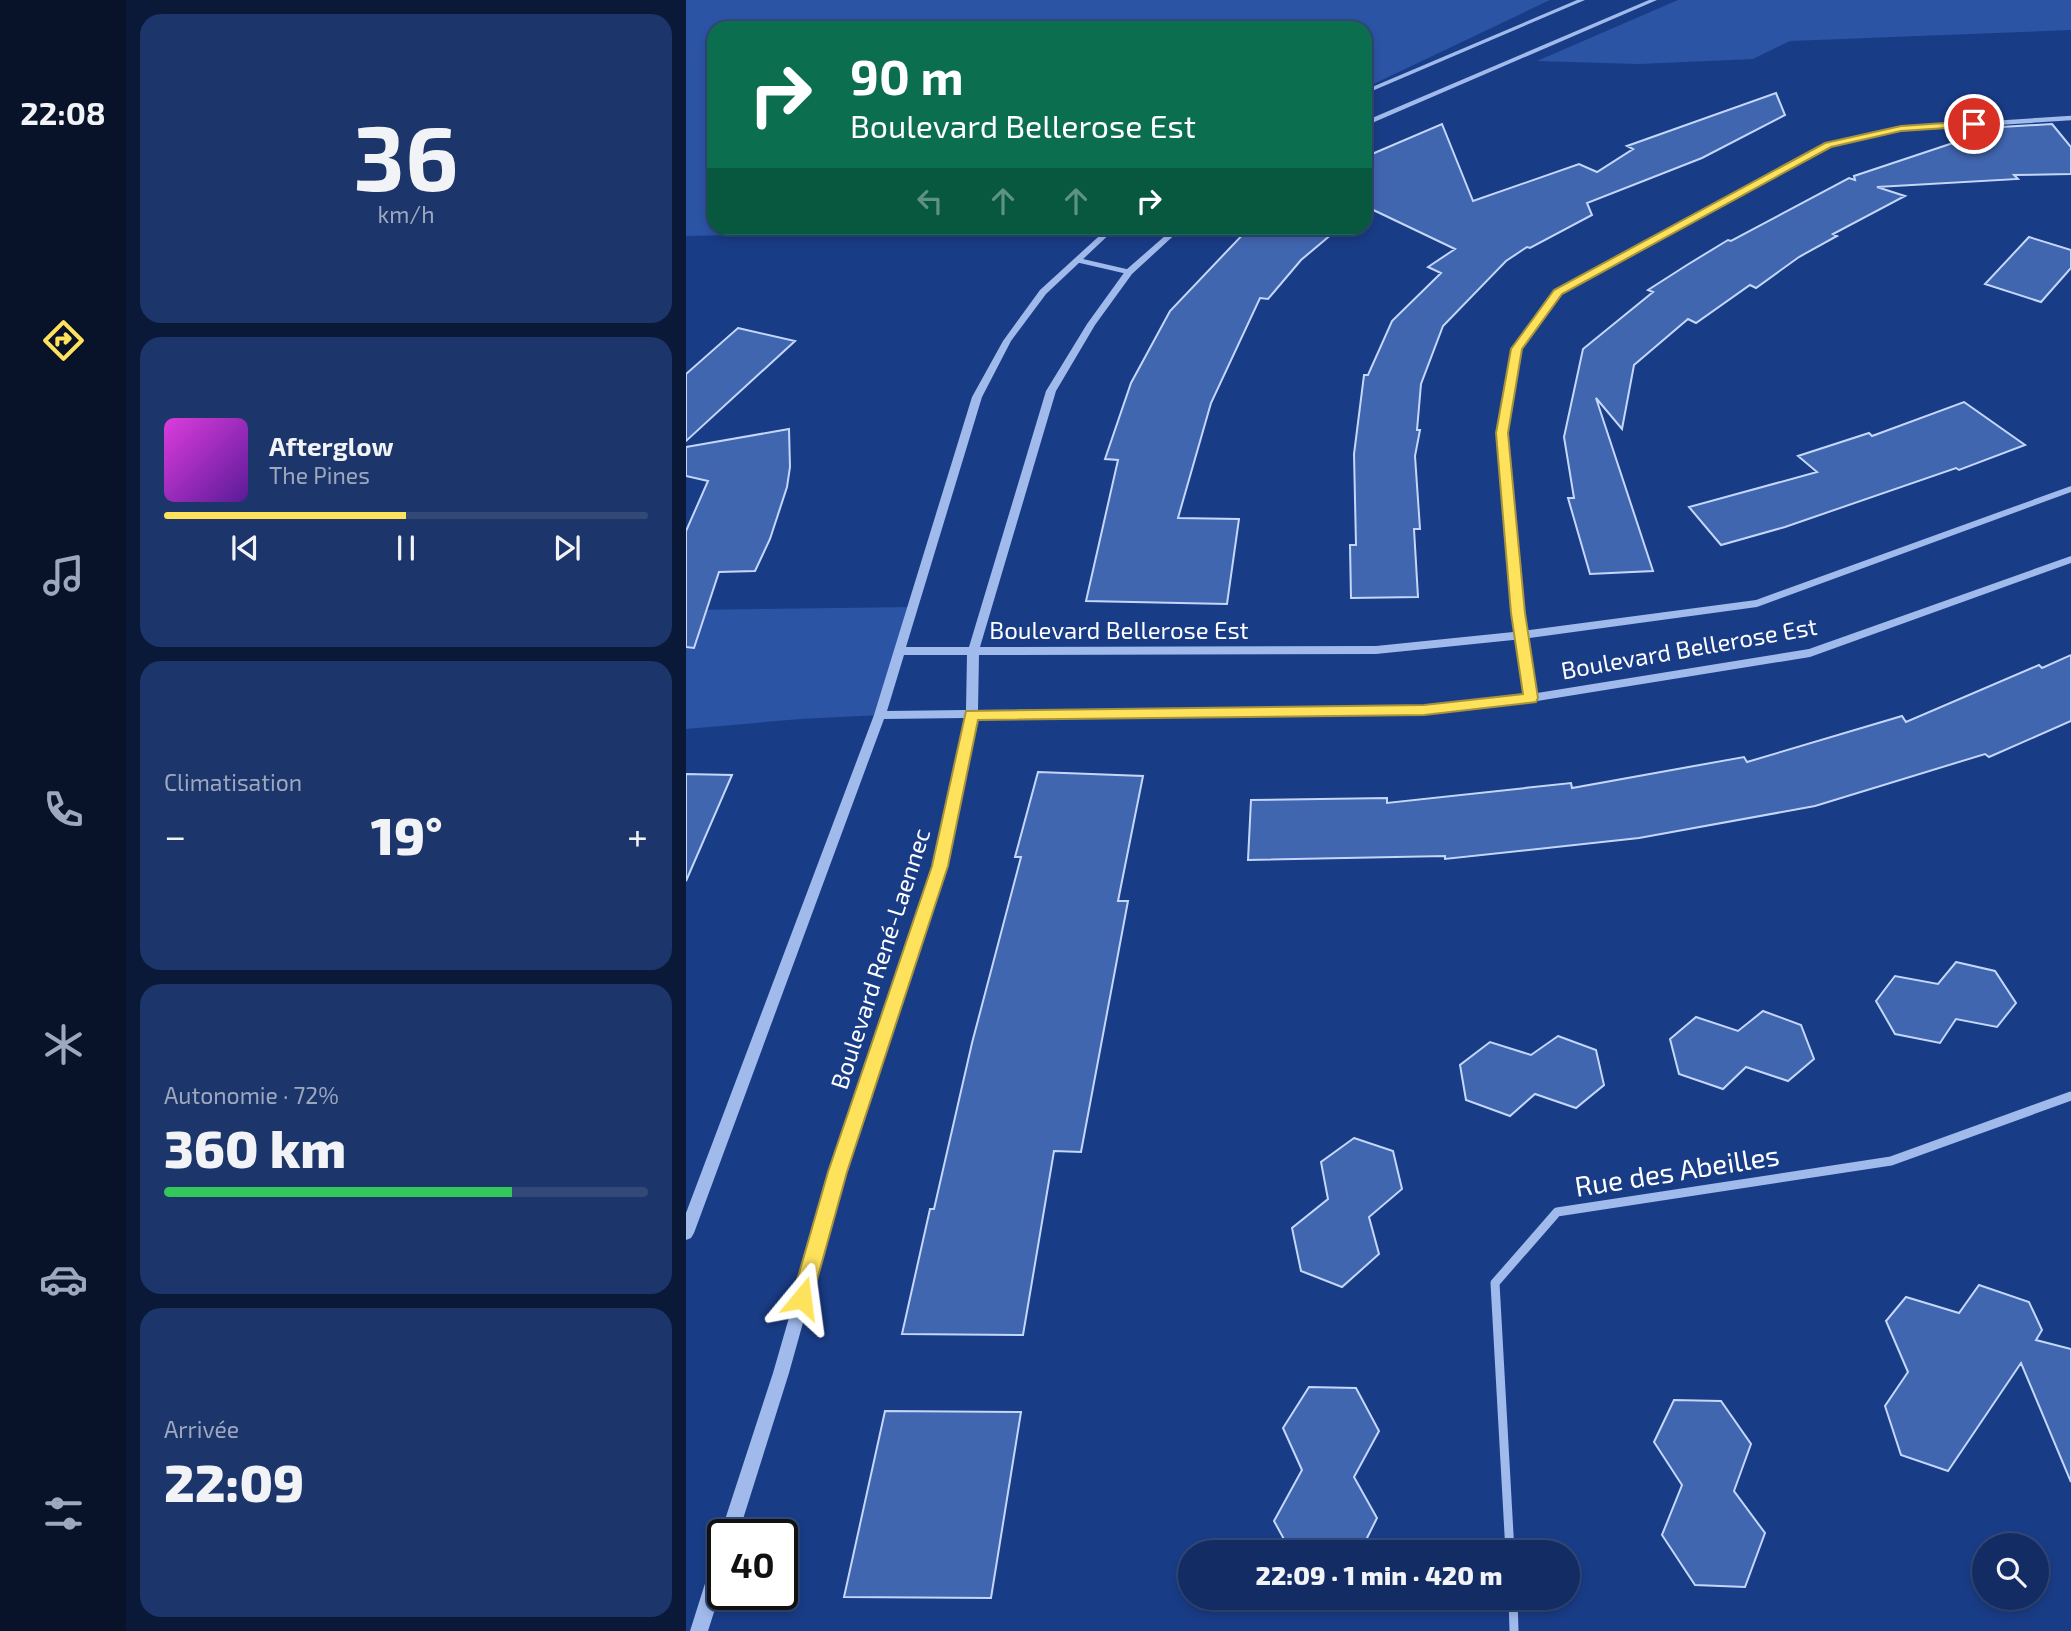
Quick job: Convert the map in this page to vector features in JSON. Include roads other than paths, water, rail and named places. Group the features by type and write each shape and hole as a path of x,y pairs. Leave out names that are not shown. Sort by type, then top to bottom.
{"street":[{"path":"1372,89 1582,0"},
{"path":"1372,121 1654,0"},
{"path":"1531,698 1518,613 1502,433 1516,349 1558,292 1828,145 1901,129 2071,118"},
{"path":"686,1233 880,715 976,397 1014,331 1043,292 1104,235"},
{"name":"Boulevard René-Laennec","path":"734,1519 781,1373 838,1172 940,866 972,715 973,653 1051,391 1091,324 1129,272 1170,235"},
{"name":"Boulevard Bellerose Est","path":"900,651 973,653 1376,650 1523,635 1757,603 2071,489"},
{"name":"Boulevard Bellerose Est","path":"880,715 1424,710 1531,698 1810,653 2071,559"},
{"name":"Rue des Abeilles","path":"1509,1540 1495,1283 1556,1212 1891,1161 2071,1096"},
{"path":"699,1631 707,1606"},
{"path":"1513,1610 1514,1631"}],"lane":[{"path":"1077,260 1129,272"}]}
